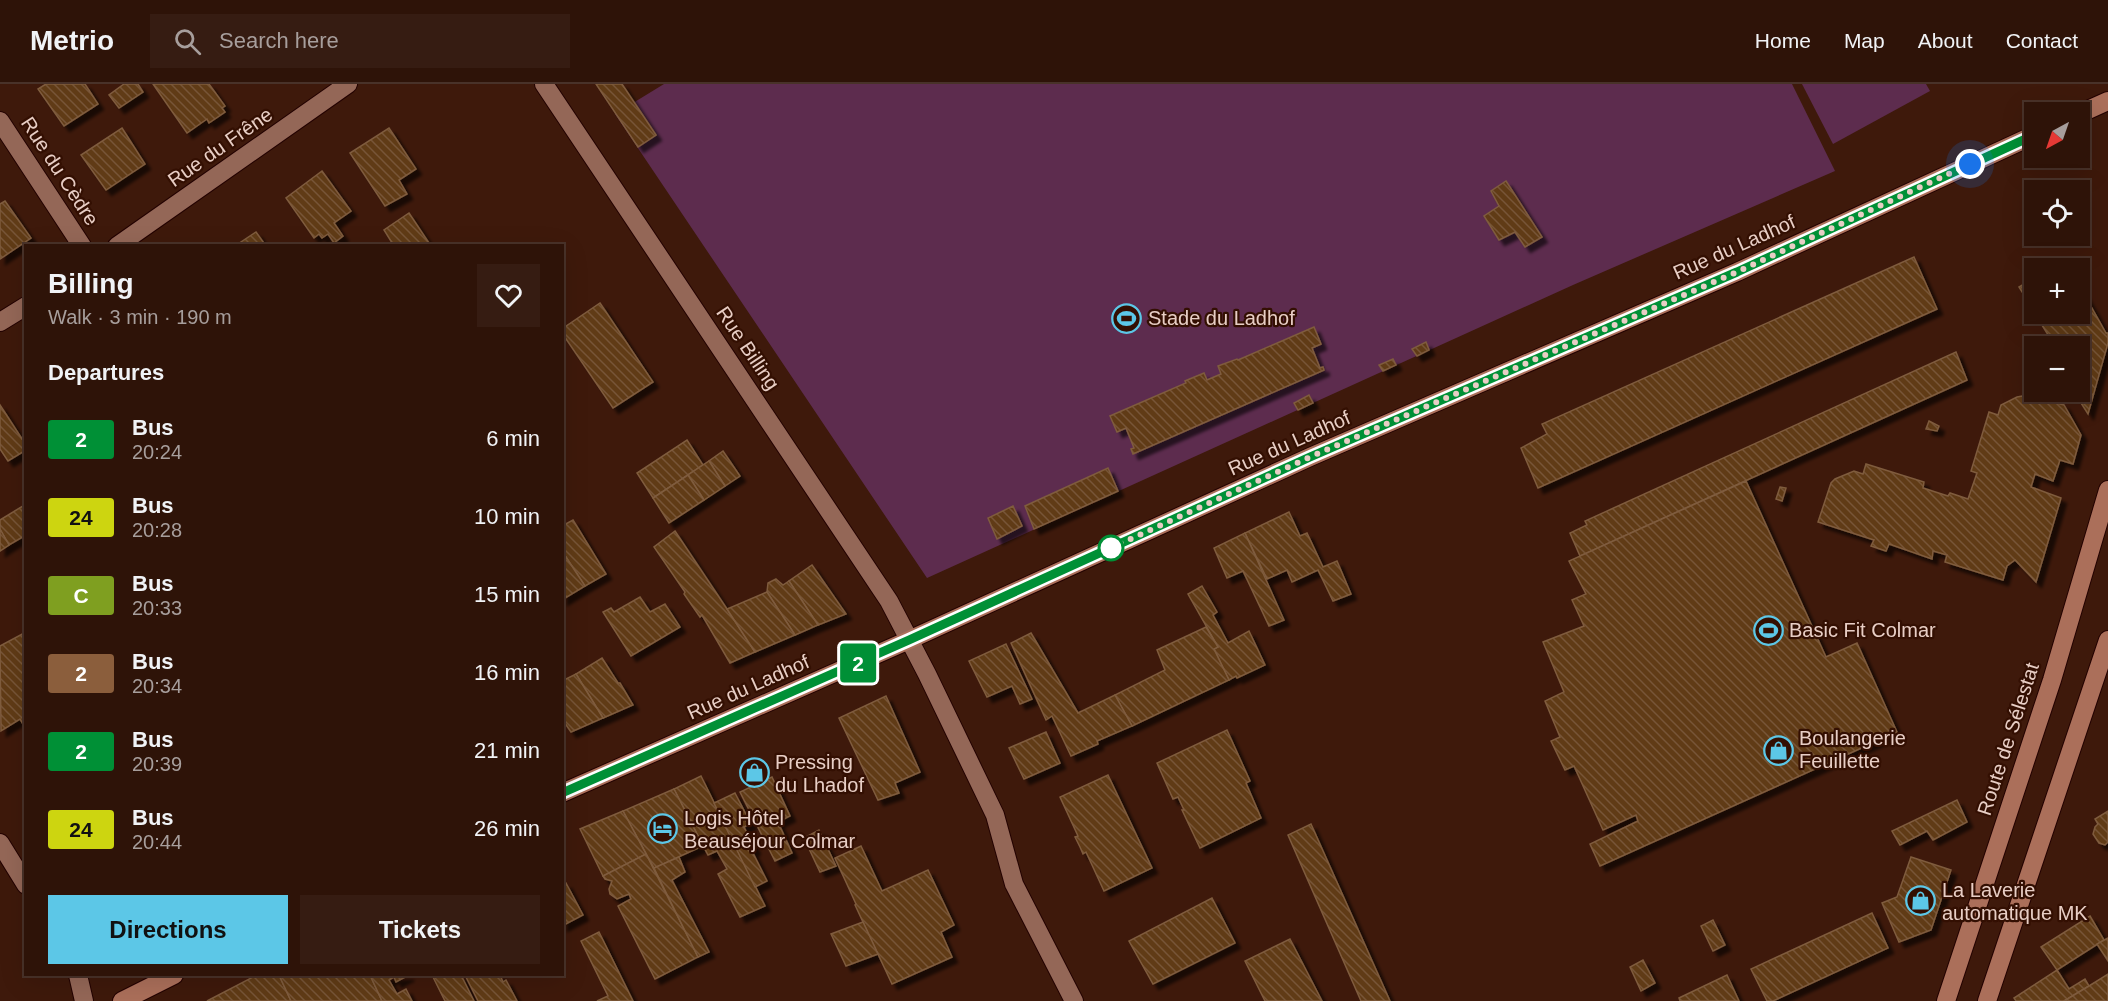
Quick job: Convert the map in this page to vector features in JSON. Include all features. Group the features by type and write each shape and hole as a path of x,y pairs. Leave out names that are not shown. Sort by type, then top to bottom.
{"main road":[{"path":"2090,109 2108,101"},
{"name":"Rue du Ladhof","path":"564,792 909,640 1310,457 1737,272 2024,140"},
{"name":"Route de Sélestat","path":"1946,1001 2052,680 2108,490"},
{"path":"1987,1001 2108,640"},
{"path":"122,1001 172,976"}],"street":[{"name":"Rue du Frêne","path":"120,244 348,84"},
{"name":"Rue Billing","path":"544,84 889,601 994,814 1014,884 1074,1001"},
{"name":"Rue du Cèdre","path":"0,122 81,244"},
{"path":"0,322 24,307"},
{"path":"0,843 24,882"},
{"path":"78,976 84,1001"}],"shaded area":[{"name":"Stade du Ladhof","path":"664,84 1792,84 1835,171 1573,285 927,578 615,114"},
{"path":"1802,84 1926,84 1930,91 1833,144"}],"building":[{"path":"46,84 85,84 98,104 64,126 38,89"},
{"path":"124,84 138,84 143,92 119,108 109,95"},
{"path":"153,84 209,84 225,106 222,108 225,112 209,123 207,119 187,133"},
{"path":"596,84 622,84 656,135 638,147"},
{"path":"122,128 145,164 106,190 81,155"},
{"path":"389,128 416,169 399,180 407,194 385,206 350,153"},
{"path":"322,171 351,211 334,223 343,236 334,243 328,234 322,238 319,234 314,238 286,198"},
{"path":"1506,181 1542,237 1525,247 1515,232 1499,240 1484,216 1499,206 1491,191"},
{"path":"5,201 31,238 0,259 0,204"},
{"path":"409,213 430,244 393,244 384,230"},
{"path":"256,232 265,244 238,244"},
{"path":"1914,257 1937,309 1538,488 1521,448 1547,434 1542,424"},
{"path":"2024,284 2024,295 2019,287"},
{"path":"600,303 653,382 613,408 564,336 564,328"},
{"path":"2090,305 2108,333 2108,343 2088,414 2080,402 2090,402 2090,336 2049,336 2041,324 2090,324"},
{"path":"1314,327 1321,344 1312,348 1320,368 1323,367 1324,370 1133,454 1131,449 1134,448 1126,428 1117,432 1110,416 1204,373 1207,380 1221,374 1218,366 1238,360"},
{"path":"1426,342 1429,350 1417,356 1412,349"},
{"path":"1956,352 1967,380 1580,556 1570,533 1587,525 1585,521"},
{"path":"1393,359 1396,365 1383,371 1379,365"},
{"path":"1309,395 1313,403 1298,410 1294,403"},
{"path":"2024,396 2024,402 2053,402 2064,405 2081,435 2073,464 2060,460 2053,481 2035,474 2031,487 2061,498 2036,582 2015,560 2007,566 2003,580 1945,562 1947,555 1933,551 1932,559 1889,544 1886,551 1871,546 1874,540 1818,522 1831,483 1854,471 1863,474 1866,464 1924,482 1923,488 1948,496 1950,493 1968,499 1977,473 1971,471 1989,412 1998,415 2001,405"},
{"path":"0,405 24,442 24,451 8,461 0,449"},
{"path":"1929,421 1939,426 1937,431 1926,429"},
{"path":"687,440 703,465 653,498 637,473"},
{"path":"723,451 740,476 725,486 709,461"},
{"path":"709,461 725,486 704,500 688,475"},
{"path":"1108,468 1118,491 1034,529 1025,506"},
{"path":"688,475 704,500 669,523 653,498"},
{"path":"1746,481 1826,657 1857,643 1897,732 1600,866 1590,844 1638,821 1636,815 1603,830 1574,766 1565,770 1551,741 1560,737 1545,701 1564,692 1543,642 1584,626 1572,600 1586,594 1569,561"},
{"path":"1780,487 1786,488 1782,501 1776,499"},
{"path":"24,505 24,536 9,545 0,529 0,520"},
{"path":"1013,506 1022,526 997,539 988,518"},
{"path":"1289,512 1300,536 1307,533 1323,567 1337,561 1351,594 1333,601 1318,570 1292,582 1287,570 1267,579 1245,533"},
{"path":"573,520 606,574 585,586 564,554 564,525"},
{"path":"0,529 9,545 0,551"},
{"path":"675,531 755,652 730,663 702,615 700,617 684,594 685,592 654,547"},
{"path":"1245,533 1284,620 1269,626 1243,571 1227,578 1214,548"},
{"path":"564,554 585,586 564,599"},
{"path":"812,565 846,614 818,625 789,581"},
{"path":"776,579 783,585 789,581 818,625 795,635 767,592 768,583"},
{"path":"1202,586 1217,612 1213,615 1228,643 1249,631 1265,665 1229,680 1214,649 1218,647 1188,594"},
{"path":"767,592 795,635 755,652 727,609"},
{"path":"640,597 650,612 665,604 680,627 631,656 603,612 611,608 614,612"},
{"path":"1206,627 1218,647 1214,649 1229,680 1132,726 1115,695 1165,670 1157,650"},
{"path":"24,633 24,726 20,719 1,731 0,646"},
{"path":"1031,633 1078,713 1115,695 1132,726 1097,741 1098,744 1071,756 1052,716 1046,720 1011,643"},
{"path":"1006,644 1032,699 1020,704 1012,686 987,697 969,661"},
{"path":"602,658 633,705 603,718 576,674"},
{"path":"576,674 603,718 571,732 564,722 564,680"},
{"path":"886,696 920,772 895,783 899,793 878,800 839,718"},
{"path":"1227,730 1250,781 1246,783 1261,818 1200,848 1178,797 1173,799 1157,763"},
{"path":"1046,732 1060,763 1024,779 1009,748"},
{"path":"1108,775 1152,868 1104,891 1086,852 1083,854 1075,837 1078,836 1060,797"},
{"path":"701,776 765,906 740,917 718,874 727,869 717,851 708,855 674,789"},
{"path":"772,777 790,816 778,822 792,853 775,861 740,792"},
{"name":"Logis Hôtel Beauséjour Colmar","path":"674,789 703,846 654,868 623,811"},
{"path":"735,793 751,824 744,827 755,849 752,851 767,881 755,887 714,803"},
{"path":"1957,800 1967,822 1933,840 1927,831 1900,845 1892,831"},
{"path":"623,811 646,854 603,876 580,829"},
{"path":"2108,811 2108,842 2105,845 2099,843 2093,834 2098,824 2095,819"},
{"path":"1311,824 1390,1001 1361,1001 1288,835"},
{"path":"819,830 836,866 820,872 804,838"},
{"path":"861,846 882,891 928,870 954,925 941,932 952,957 892,984 835,858"},
{"path":"646,854 698,957 655,979 618,906 631,899 629,894 617,899 610,894 612,881 603,876"},
{"path":"679,857 685,872 672,880 709,952 698,957 654,868"},
{"path":"1911,857 1951,870 1931,930 1899,942 1882,903 1897,897"},
{"path":"566,883 583,915 564,925 564,884"},
{"path":"1212,898 1235,943 1153,984 1129,941"},
{"path":"1872,913 1888,948 1773,1001 1767,1001 1751,969"},
{"path":"2090,916 2104,940 2057,970 2041,947"},
{"path":"1713,920 1725,945 1713,951 1701,926"},
{"path":"863,922 878,954 846,966 831,934"},
{"path":"599,932 633,1001 597,1001 608,996 581,941"},
{"path":"2108,938 2108,961 2097,944"},
{"path":"1290,939 1322,1001 1265,1001 1245,961"},
{"path":"1643,960 1655,983 1641,991 1630,967"},
{"path":"2057,970 2069,989 2085,979 2089,986 2064,1001 2016,1001 2014,998"},
{"path":"2108,974 2108,1001 2064,1001 2089,986"},
{"path":"1727,975 1739,1001 1680,1001 1679,998"},
{"path":"255,976 279,976 291,1001 207,1001"},
{"path":"279,976 370,976 382,1001 291,1001"},
{"path":"370,976 407,976 396,982 394,977 389,980 397,994 406,989 412,1001 382,1001"},
{"path":"432,976 462,976 474,1001 445,1001"},
{"path":"466,976 500,976 503,982 506,980 517,1001 478,1001"}],"bus line":[{"name":"2","path":"564,792 909,640 1310,457 1737,272 2024,140"}],"place":[{"name":"Stade du Ladhof","path":"1127,318"},
{"name":"Basic Fit Colmar","path":"1768,630"},
{"name":"Boulangerie Feuillette","path":"1778,750"},
{"name":"Pressing du Lhadof","path":"754,773"},
{"name":"Logis Hôtel Beauséjour Colmar","path":"663,829"},
{"name":"La Laverie automatique MK","path":"1921,901"}],"route":[{"path":"1111,548 1310,457 1737,272 1970,164"}]}
